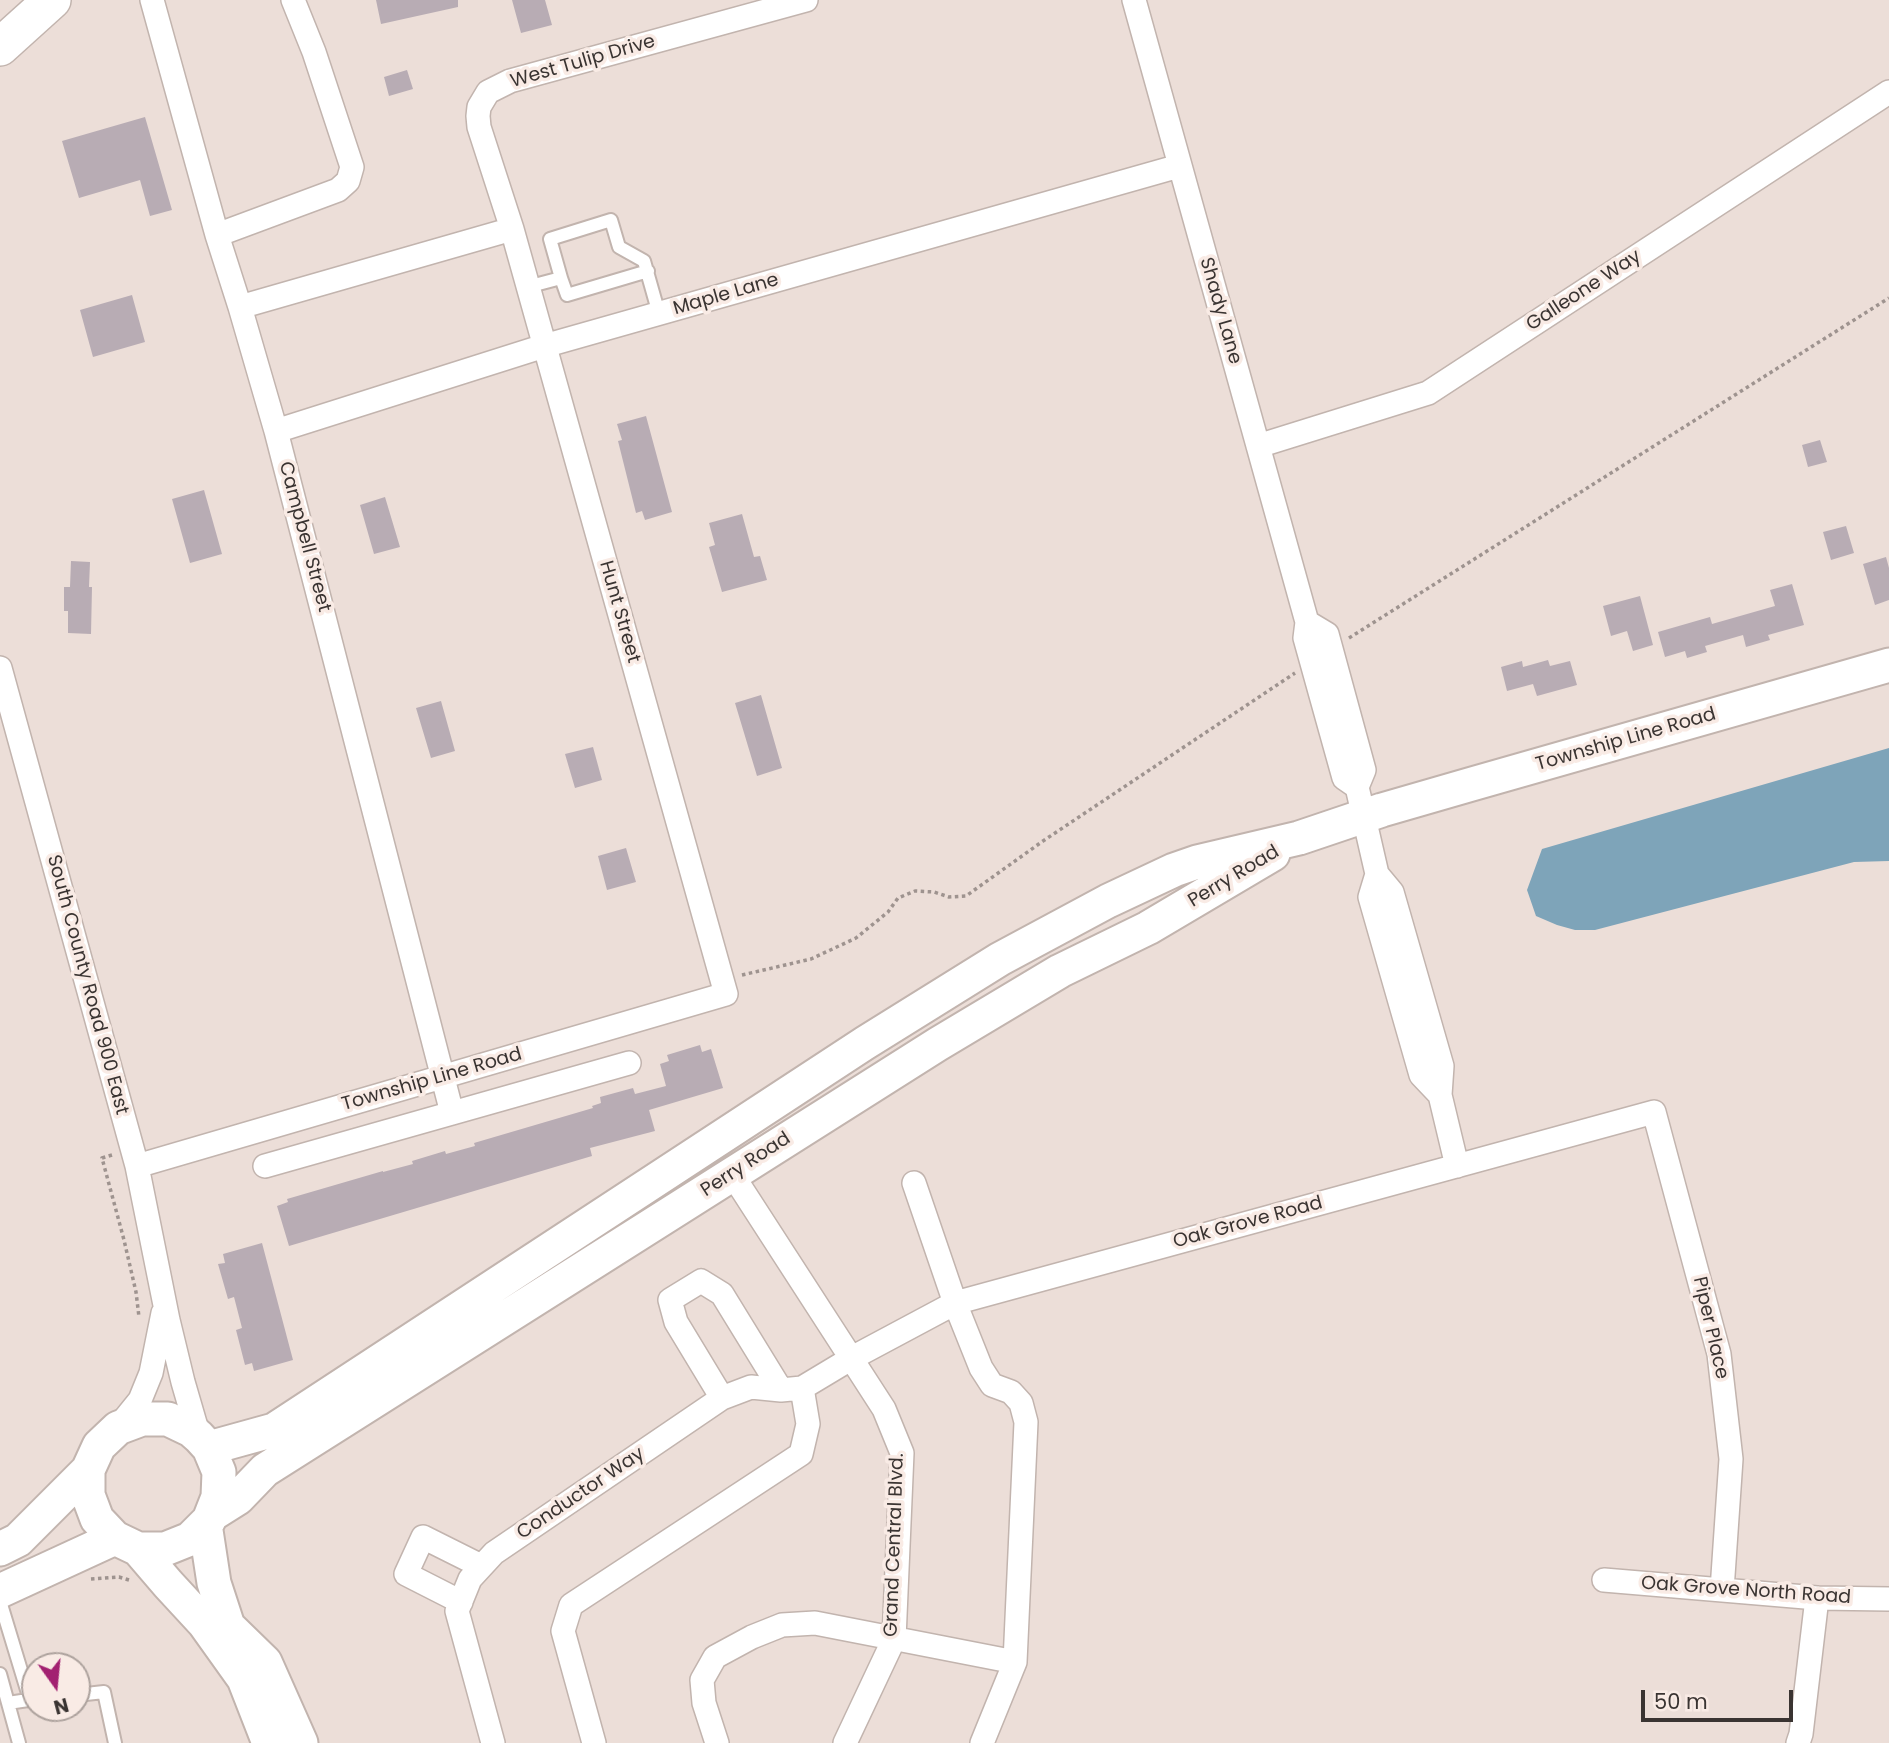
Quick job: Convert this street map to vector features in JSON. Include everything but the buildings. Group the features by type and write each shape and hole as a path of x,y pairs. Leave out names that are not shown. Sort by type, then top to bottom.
{"main road":[{"path":"0,47 52,0"}],"street":[{"name":"Campbell Street","path":"152,0 217,235 276,431 453,1113"},
{"path":"217,235 338,190 348,181 352,167 314,52 293,0"},
{"name":"West Tulip Drive","path":"512,229 479,127 480,107 488,92 510,81 806,0"},
{"name":"Shady Lane","path":"1134,0 1307,622 1305,638 1311,662 1344,778 1361,801"},
{"name":"Galleone Way","path":"1258,446 1427,393 1889,92"},
{"name":"Maple Lane","path":"276,431 544,346 1179,166"},
{"path":"240,307 512,229"},
{"name":"Hunt Street","path":"512,229 726,994"},
{"name":"Shady Lane","path":"1307,622 1327,634 1364,770 1361,801"},
{"name":"Township Line Road","path":"1299,838 1361,801 1485,780 1889,666"},
{"name":"South County Road 900 East","path":"0,668 137,1166 183,1382 204,1443"},
{"path":"1361,801 1377,874 1392,892 1442,1066 1440,1095 1457,1166"},
{"name":"Perry Road","path":"0,1591 64,1563 127,1543 165,1549 190,1539 208,1520 238,1498 265,1470 937,1044 1060,971 1148,928 1299,838"},
{"name":"Perry Road","path":"204,1443 274,1430 865,1042 1047,932 1174,870 1299,838"},
{"name":"Township Line Road","path":"137,1166 726,994"},
{"path":"265,1166 629,1063"},
{"name":"Oak Grove Road","path":"852,1359 955,1303 1654,1112"},
{"name":"Piper Place","path":"1654,1112 1719,1354 1731,1459 1722,1590"},
{"name":"Grand Central Blvd.","path":"732,1174 884,1409 902,1453 894,1639 845,1743"},
{"path":"914,1183 955,1303 981,1368 992,1385 1011,1392 1021,1403 1026,1422 1016,1662 982,1743"},
{"path":"594,1743 563,1631 571,1605 801,1454 808,1424 791,1389 722,1294 701,1281 670,1300 676,1322 722,1398"},
{"name":"South County Road 900 East","path":"117,1428 140,1400 151,1373 165,1303"},
{"path":"791,1389 852,1359"},
{"name":"Conductor Way","path":"461,1602 470,1579 494,1553 722,1398 751,1387 791,1389"},
{"path":"0,1549 18,1540 88,1469 99,1446 117,1428 142,1419 168,1419 191,1430 204,1443 219,1472 218,1497 208,1520 214,1583 228,1626 265,1662 301,1743"},
{"path":"88,1469 88,1495 97,1519 127,1543 204,1623 244,1679 269,1743"},
{"path":"481,1566 423,1536 406,1574 461,1602 457,1611 493,1743"},
{"name":"Oak Grove North Road","path":"1604,1580 1817,1598 1889,1599"},
{"path":"1798,1743 1817,1598"},
{"path":"717,1743 704,1703 702,1680 715,1657 751,1637 782,1625 815,1623 1016,1662"}],"lane":[{"path":"648,271 567,295 550,239 611,220 619,247 645,261 648,271 659,314"},
{"path":"527,287 561,278"},
{"path":"0,1601 21,1665"},
{"path":"0,1674 19,1743"},
{"path":"91,1693 104,1692 115,1743"},
{"path":"8,1703 21,1701"}],"path":[{"path":"1331,649 1889,298"},
{"path":"856,938 888,912 898,898 915,891 934,892 949,897 966,896 1042,841 1311,662"},
{"path":"64,1563 68,1581 119,1577 130,1580"}],"water":[{"path":"1889,748 1889,861 1854,862 1595,930 1575,930 1536,916 1527,890 1542,849"}]}
